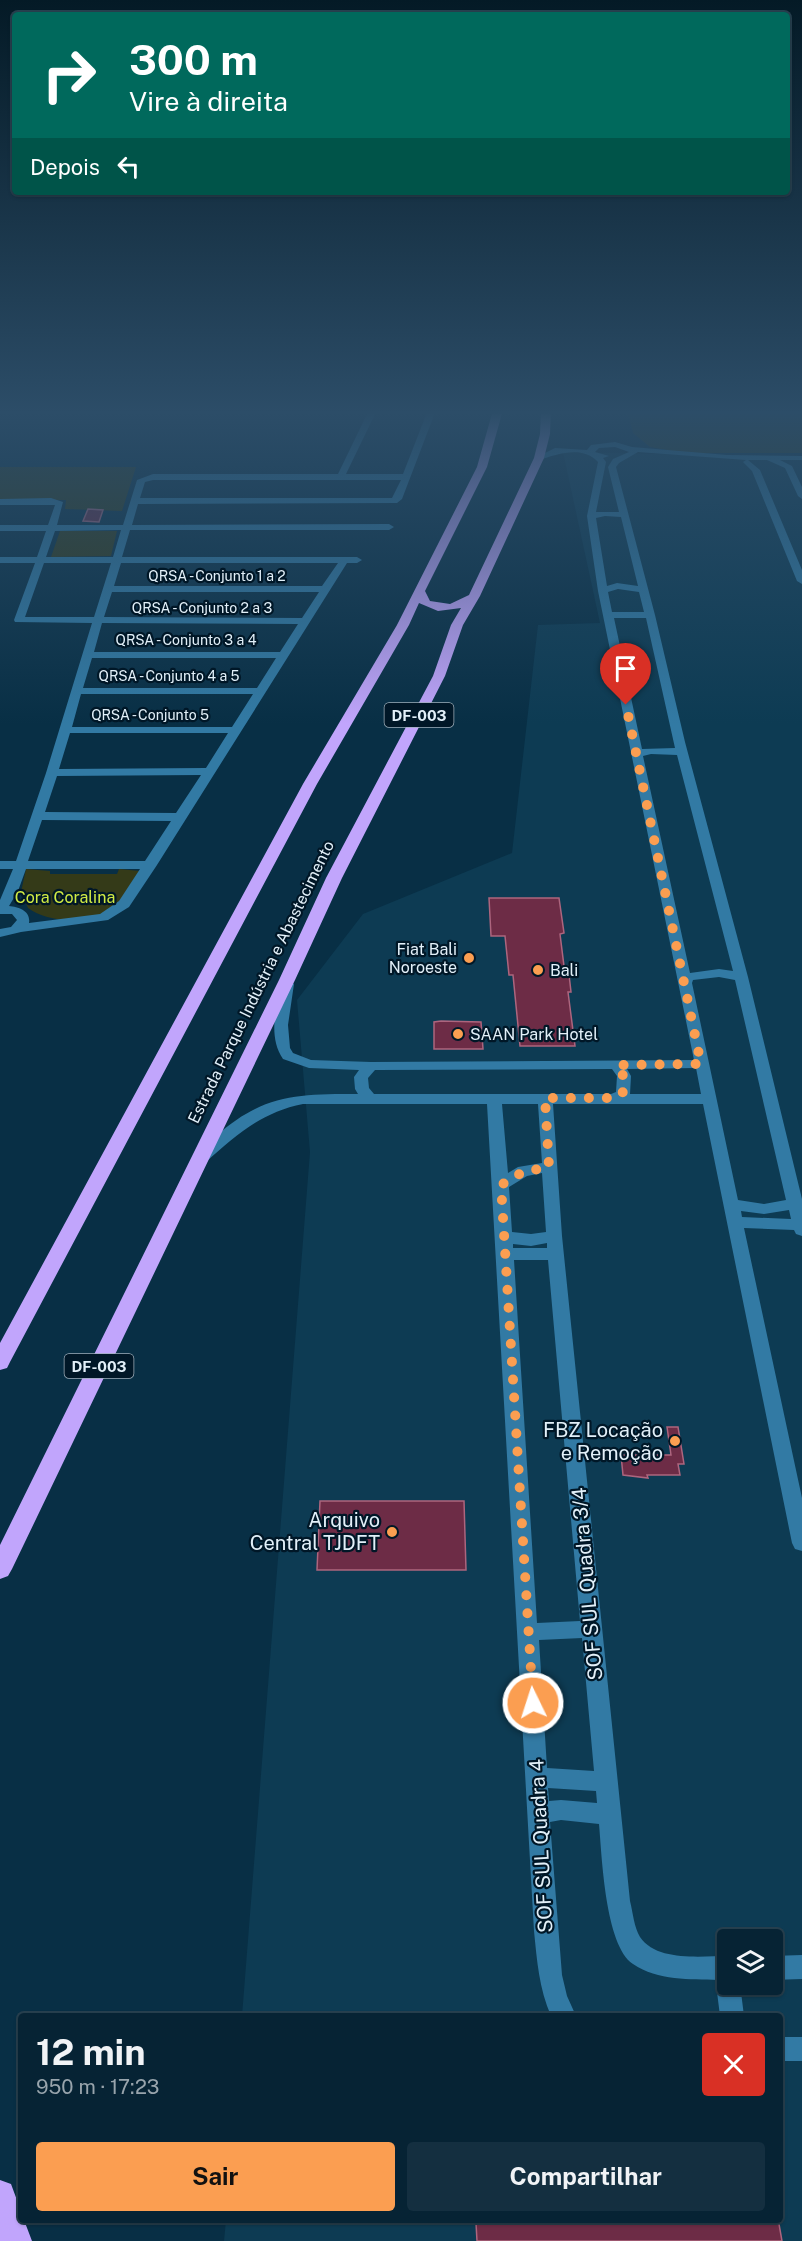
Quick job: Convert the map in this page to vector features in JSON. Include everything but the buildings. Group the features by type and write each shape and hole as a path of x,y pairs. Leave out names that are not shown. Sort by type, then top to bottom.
{"highway":[{"name":"DF-003","path":"0,1362 310,784 404,625 428,572 459,515"},
{"name":"Estrada Parque Indústria e Abastecimento","path":"0,1569 287,980 334,878 439,676 457,626 474,596 512,515"},
{"path":"420,592 425,603 438,607 459,606 474,596"},
{"path":"404,625 414,616 431,613 445,616 457,626"},
{"path":"0,2195 16,2241"}],"street":[{"path":"39,560 57,515"},
{"path":"11,927 0,910 12,891 38,816 78,691 129,515"},
{"path":"598,515 591,516 602,585 802,1543"},
{"path":"619,515 623,515 650,615 680,747 741,977 801,1228 734,1214"},
{"path":"774,515 801,579"},
{"path":"0,528 389,527"},
{"path":"0,560 357,560"},
{"name":"QRSA - Conjunto 2 a 3","path":"39,560 18,618 24,621 305,621"},
{"path":"11,927 91,919 118,910 128,899 207,771 285,655 344,560"},
{"path":"602,585 642,585"},
{"name":"QRSA - Conjunto 1 a 2","path":"108,589 326,589"},
{"path":"608,615 650,615"},
{"name":"QRSA - Conjunto 3 a 4","path":"88,655 285,655"},
{"name":"QRSA - Conjunto 4 a 5","path":"78,691 260,691"},
{"name":"QRSA - Conjunto 5","path":"66,730 234,730"},
{"path":"634,741 680,747"},
{"path":"636,754 680,747"},
{"path":"52,773 207,771"},
{"path":"38,816 180,817"},
{"path":"0,865 151,864"},
{"path":"11,927 12,891"},
{"path":"679,958 686,963 706,966 727,965 736,961"},
{"path":"684,984 688,977 706,973 741,977"},
{"path":"287,980 280,1033 288,1056 309,1064 371,1066 701,1064"},
{"path":"616,1098 622,1094 624,1089 624,1076 617,1065"},
{"path":"369,1098 362,1089 361,1077 371,1066"},
{"name":"SOF SUL Quadra 4","path":"494,1098 550,1976 556,2002 562,2013"},
{"name":"SOF SUL Quadra 3/4","path":"545,1098 555,1245 609,1815 621,1918 630,1943 639,1957 651,1963 717,1973"},
{"path":"196,1163 248,1117 272,1105 303,1099 708,1099"},
{"path":"501,1185 523,1172 549,1167"},
{"path":"734,1214 795,1204"},
{"path":"505,1246 555,1245"},
{"path":"529,1632 591,1629"},
{"path":"537,1775 554,1780 606,1781"},
{"path":"539,1813 561,1810 609,1815"},
{"path":"783,1968 802,1967"},
{"path":"729,1995 732,2013"},
{"path":"783,2049 802,2049"}],"shaded area":[{"path":"577,515 802,515 802,2241 224,2241 226,2223 783,2223 783,2013 242,2013 310,1152 297,1000 363,914 512,853 538,625 600,623"}],"green space":[{"path":"60,531 117,531 111,556 51,557"},
{"name":"Cora Coralina","path":"26,869 50,871 50,874 117,874 119,869 140,871 131,890 115,908 91,918 64,920 38,914 28,908 21,892"}],"place":[{"name":"Fiat Bali Noroeste","path":"469,958"},
{"name":"Bali","path":"538,970"},
{"name":"SAAN Park Hotel","path":"458,1034"},
{"name":"FBZ Locação e Remoção","path":"675,1441"},
{"name":"Arquivo Central TJDFT","path":"392,1532"}],"route":[{"path":"533,1703 501,1185 523,1172 549,1167 545,1098 616,1098 622,1094 624,1089 624,1076 617,1065 701,1064 626,705"}]}
